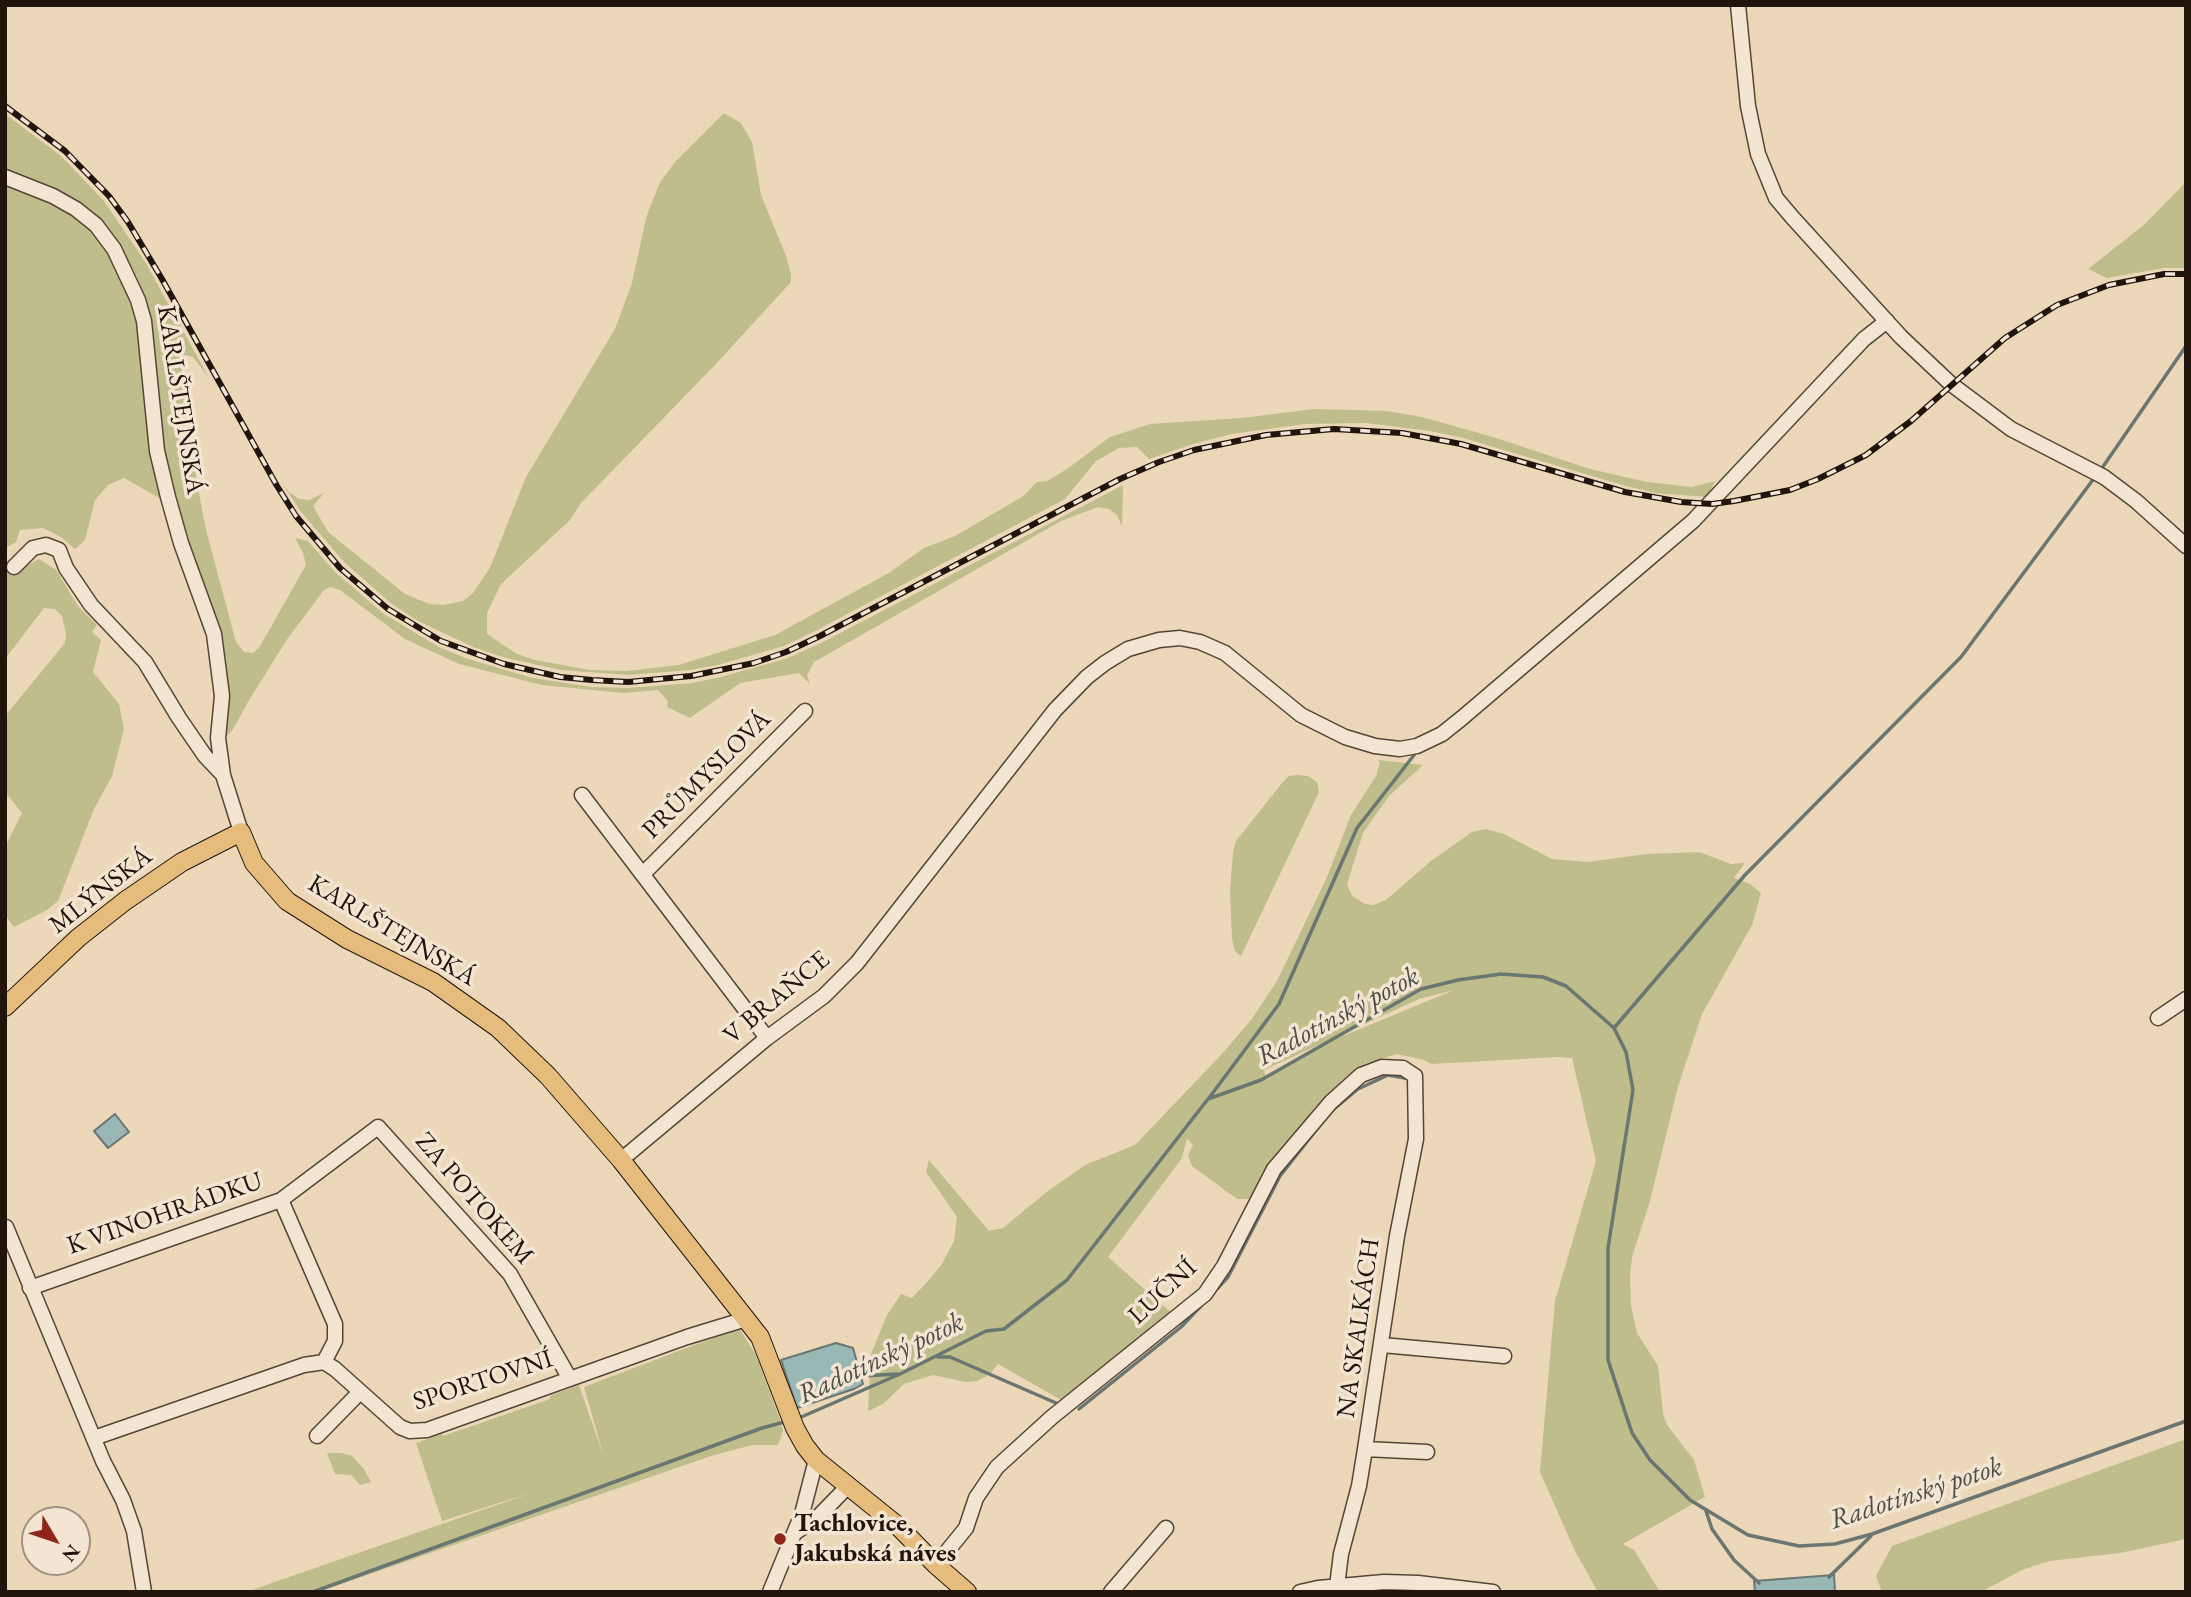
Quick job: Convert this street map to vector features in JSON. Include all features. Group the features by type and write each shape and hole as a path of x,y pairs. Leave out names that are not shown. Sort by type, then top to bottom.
{"main road":[{"name":"MLÝNSKÁ","path":"5,1007 78,938 125,901 182,862 241,832"},
{"name":"KARLŠTEJNSKÁ","path":"241,832 254,863 287,901 347,939 433,982 498,1028 548,1076 621,1160 760,1337 792,1420 816,1460 900,1527 967,1592"}],"street":[{"path":"1738,5 1748,106 1758,154 1776,198 1887,321 1951,384 1983,410 2035,442 2104,477 2186,546"},
{"name":"KARLŠTEJNSKÁ","path":"5,177 53,195 96,225 114,249 138,300 144,321 157,451 162,474 181,543 214,634 222,696 218,738 223,775 241,832"},
{"name":"V BRAŇCE","path":"621,1160 767,1038 824,996 857,962 1055,710 1087,677 1105,663 1128,649 1159,640 1180,638 1200,642 1225,653 1301,715 1345,737 1375,746 1418,746 1442,734 1693,521 1864,339 1887,321"},
{"path":"14,567 33,548 46,545 59,550 66,568 90,605 145,662 205,756 223,775"},
{"name":"PRŮMYSLOVÁ","path":"643,874 805,710"},
{"name":"PRŮMYSLOVÁ","path":"582,795 767,1038"},
{"path":"2158,1018 2186,999"},
{"name":"LUČNÍ","path":"936,1564 967,1528 976,1498 997,1467 1052,1417 1205,1294 1224,1266 1274,1169 1331,1102 1361,1075 1382,1067 1403,1068 1415,1076"},
{"name":"NA SKALKÁCH","path":"1337,1586 1341,1554 1359,1486 1397,1237 1416,1139 1415,1076"},
{"name":"K VINOHRÁDKU","path":"30,1288 281,1200 378,1127"},
{"name":"ZA POTOKEM","path":"378,1127 510,1274 570,1379"},
{"path":"94,1438 304,1365 324,1362 335,1341 335,1324 281,1200"},
{"path":"6,1227 94,1438 123,1500 134,1531 144,1592"},
{"name":"SPORTOVNÍ","path":"324,1362 400,1427 427,1430 746,1319"},
{"path":"1382,1345 1504,1356"},
{"path":"317,1436 360,1392"},
{"path":"1365,1449 1427,1451"},
{"path":"770,1592 808,1496 816,1460"},
{"path":"795,1533 817,1518 848,1486"},
{"path":"1111,1592 1166,1528"},
{"path":"1300,1592 1337,1586 1354,1588 1384,1582 1418,1583 1493,1592"}],"shaded area":[{"path":"724,113 741,123 752,142 761,195 786,256 791,282 581,503 570,520 501,584 487,613 487,634 517,654 590,670 627,671 679,665 775,635 889,573 924,548 955,536 1022,497 1037,482 1047,481 1067,469 1110,437 1150,424 1242,418 1314,409 1387,411 1422,417 1590,469 1647,482 1692,487 1715,481 1707,497 1656,493 1430,431 1366,423 1305,424 1232,434 1149,459 1137,447 1119,448 1096,461 1065,499 784,646 718,665 628,675 561,670 506,658 473,647 418,621 392,604 345,563 301,512 282,483 299,499 309,500 324,493 313,506 328,532 405,594 429,604 444,605 463,601 473,593 490,568 526,477 615,329 632,283 646,218 660,182 676,161"},
{"path":"5,114 61,156 104,201 144,260 209,378 193,357 186,355 181,363 206,530 236,642 244,652 253,653 259,648 306,565 295,538 308,541 335,572 384,614 439,647 468,659 533,678 591,687 628,688 692,683 788,658 1123,485 1122,526 1117,515 1109,509 1098,507 1061,521 814,662 807,675 810,684 799,673 740,683 690,718 667,707 668,701 658,690 623,693 542,685 459,664 405,639 340,590 330,587 324,590 288,638 232,731 225,738 229,695 221,632 188,541 164,450 151,320 145,298 120,245 101,220 56,189 5,169"},
{"path":"2186,182 2186,268 2164,268 2107,278 2088,269 2145,224"},
{"path":"5,185 50,202 91,230 108,253 123,281 137,322 150,453 161,499 124,478 108,485 95,500 85,540 75,549 61,537 43,528 20,530 16,542 5,548"},
{"path":"39,559 56,570 78,606 97,625 92,632 101,640 93,672 119,704 124,729 112,776 94,809 58,901 47,910 14,927 5,915 5,847 22,813 5,792 5,716 65,643 66,634 62,616 55,609 44,608 5,659 5,561 19,570"},
{"path":"1378,760 1423,765 1389,796 1363,833 1347,884 1352,896 1365,904 1373,905 1386,900 1431,861 1472,832 1486,829 1504,834 1552,859 1587,862 1647,854 1699,852 1731,864 1745,863 1734,878 1750,884 1761,893 1752,925 1702,1014 1677,1090 1650,1201 1632,1257 1631,1306 1637,1333 1658,1366 1663,1413 1667,1425 1694,1460 1705,1497 1623,1544 1634,1550 1660,1592 1598,1592 1575,1551 1540,1472 1555,1301 1596,1161 1572,1058 1432,1064 1397,1054 1365,1064 1314,1109 1273,1164 1254,1199 1237,1199 1192,1166 1188,1155 1193,1145 1187,1138 1182,1158 1108,1257 1175,1316 1063,1401 998,1364 990,1374 977,1381 966,1382 933,1375 904,1384 883,1404 868,1411 871,1354 887,1315 901,1294 912,1298 928,1281 942,1264 954,1241 957,1217 926,1172 929,1160 989,1231 1003,1228 1085,1165 1135,1145 1221,1055 1251,1020 1277,981 1327,877 1351,815 1376,776 1380,763","holes":["1454,990 1336,1039 1266,1080 1264,1070 1419,999"]},
{"path":"1289,776 1308,776 1317,782 1319,792 1241,956 1235,951 1232,939 1230,891 1236,841 1282,783"},
{"path":"739,1328 756,1355 779,1417 783,1431 778,1445 752,1445 711,1456 318,1592 246,1592 534,1492 442,1521 416,1443 550,1399 550,1396 579,1385 604,1457 584,1387"},
{"path":"2186,1439 2186,1539 2120,1553 2049,1561 2022,1570 1981,1592 1882,1592 1876,1576 1892,1546"},
{"path":"327,1453 352,1456 371,1482 360,1485 351,1475 335,1474"}],"water":[{"path":"115,1114 129,1132 108,1148 94,1131"},
{"path":"836,1343 853,1348 863,1384 797,1408 781,1360"},
{"path":"1834,1575 1835,1592 1755,1592 1754,1581"}],"waterway":[{"path":"2100,471 2186,346"},
{"path":"1614,1028 1745,875 1961,657 2095,477"},
{"path":"1209,1098 1279,1004 1357,828 1418,750"},
{"name":"Radotínský potok","path":"799,1418 900,1374 986,1331 1004,1329 1067,1280 1208,1099 1261,1080 1421,989 1501,974 1543,977 1566,986 1614,1028 1626,1052 1633,1090 1608,1248 1608,1360 1632,1433 1650,1460 1690,1500 1748,1535 1799,1546 1835,1544 1872,1534 2186,1421"},
{"path":"1334,1109 1358,1089 1388,1075 1405,1078"},
{"path":"1216,1290 1228,1277 1280,1176 1324,1120"},
{"path":"1079,1409 1181,1327 1201,1306"},
{"path":"938,1357 950,1357 1056,1403"},
{"path":"861,1376 898,1374"},
{"name":"Radotínský potok","path":"313,1592 762,1428 788,1421"},
{"path":"1706,1511 1712,1529 1734,1560 1759,1583"},
{"path":"1829,1577 1871,1536"}],"railway":[{"path":"5,106 65,151 109,196 128,222 277,486 296,516 340,568 388,609 441,641 504,664 560,677 592,680 628,682 691,676 754,663 786,652 1120,479 1194,450 1266,435 1334,429 1402,433 1461,444 1625,492 1681,502 1712,504 1790,490 1866,455 1911,421 2005,338 2057,305 2109,285 2164,274 2186,274"}],"place":[{"name":"Tachlovice, Jakubská náves","path":"780,1539"}]}
